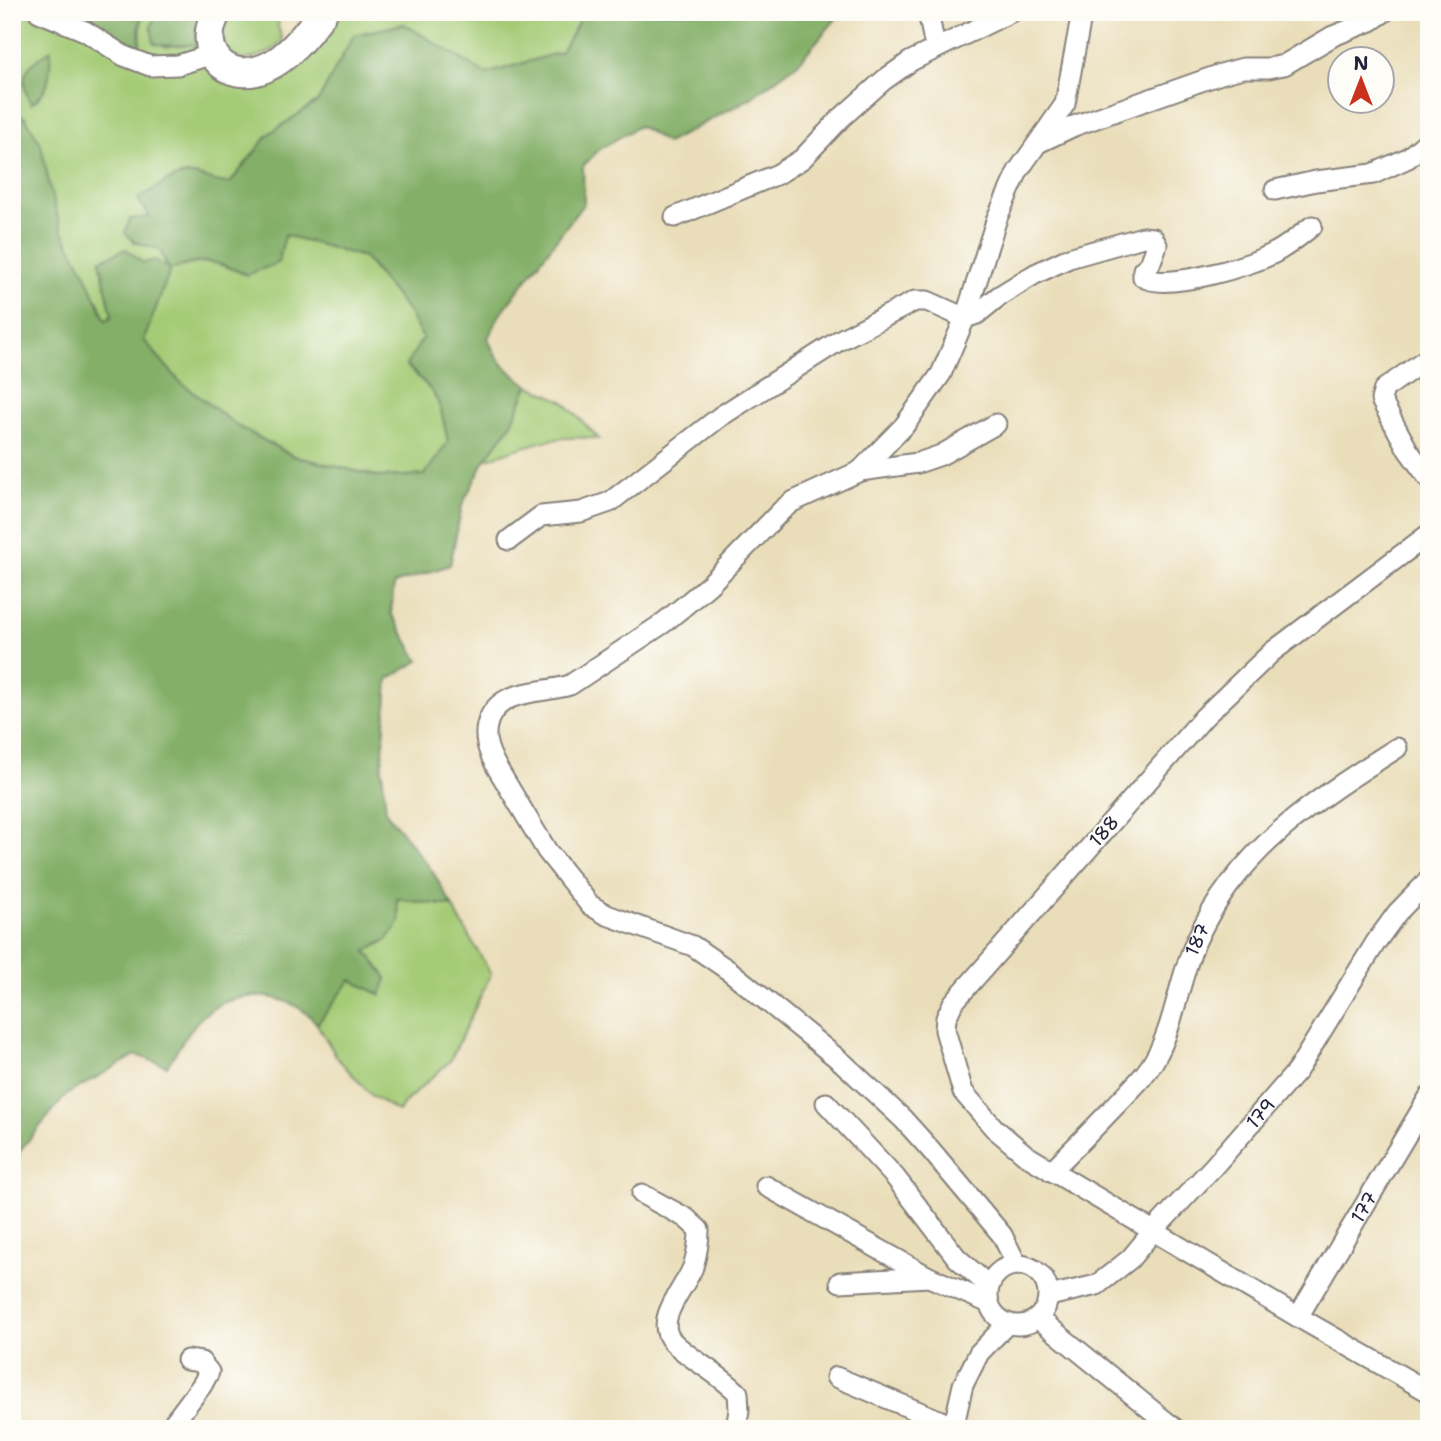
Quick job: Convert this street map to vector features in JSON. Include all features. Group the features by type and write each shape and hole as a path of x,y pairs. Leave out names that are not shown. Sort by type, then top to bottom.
{"main road":[{"path":"217,12 209,32 213,54 224,67 250,72 266,68 286,55 323,12"}],"street":[{"path":"39,12 85,32 124,56 150,66 178,65 213,54"},
{"path":"928,12 935,47"},
{"path":"675,217 778,174 802,159 841,118 884,80 911,61 1011,12"},
{"path":"860,471 904,426 941,374 965,318 998,218 1018,170 1065,104 1082,12"},
{"path":"1037,143 1074,126 1221,74 1243,68 1284,65 1333,36 1384,12"},
{"path":"1275,190 1316,181 1373,174 1408,158 1429,140"},
{"path":"509,540 541,516 581,512 610,502 721,416 840,340 915,301 927,301 965,318 977,314 999,296 1035,274 1069,258 1143,237 1153,238 1157,245 1150,264 1143,270 1143,277 1149,281 1216,274 1275,253 1312,226"},
{"path":"1429,357 1384,389 1381,400 1408,450 1429,480"},
{"path":"996,424 941,456 918,463 860,471 792,502 662,624 570,685 503,700 494,708 485,735 496,766 547,851 590,905 607,915 693,946 730,972 843,1063 903,1119 930,1149 1002,1235 1011,1248 1017,1265"},
{"name":"188","path":"1429,534 1272,652 1204,716 953,1003 946,1018 945,1030 963,1092 994,1128 1027,1156 1429,1392"},
{"name":"187","path":"1051,1171 1136,1084 1156,1057 1196,940 1206,919 1234,877 1286,823 1396,748"},
{"name":"179","path":"1049,1296 1097,1285 1130,1259 1297,1071 1376,942 1397,913 1429,880"},
{"name":"177","path":"1298,1317 1429,1097"},
{"path":"826,1103 895,1177 957,1258 989,1294 992,1312 1007,1324 1023,1325 1038,1318 1049,1296 1039,1273 1029,1267 1017,1265 1000,1271 989,1294"},
{"path":"766,1186 929,1277 989,1294"},
{"path":"642,1195 686,1218 699,1230 699,1246 692,1269 668,1314 665,1327 673,1342 723,1378 738,1393 736,1429"},
{"path":"840,1282 929,1277"},
{"path":"1038,1318 1175,1429"},
{"path":"836,1377 953,1428 963,1385 979,1353 1007,1324"},
{"path":"169,1429 209,1372 201,1362 187,1360"}],"green space":[{"path":"12,12 76,12 140,45 142,12 157,12 151,27 166,47 196,45 210,72 225,82 243,87 259,85 275,78 289,67 338,12 577,12 578,23 562,52 486,74 404,24 354,35 318,101 269,134 230,183 214,183 195,175 138,199 151,218 135,242 159,249 170,270 209,262 247,275 285,235 364,257 407,310 423,338 406,366 436,399 448,443 424,475 380,477 293,456 239,427 179,381 143,340 170,271 143,263 101,260 112,316 106,321 85,273 61,229 25,117 12,114"},
{"path":"76,12 142,12 140,45 123,39"},
{"path":"157,12 202,12 196,29 196,45 169,46 154,43 151,27"},
{"path":"233,12 279,12 278,27 283,40 270,52 243,61 226,52 223,31"},
{"path":"577,12 842,12 799,62 751,98 667,143 639,126 601,148 583,166 584,203 499,316 488,338 503,365 528,385 512,423 485,460 462,505 450,565 394,584 391,613 419,661 388,679 382,768 386,812 433,872 452,906 397,899 400,922 387,940 366,951 387,978 381,995 351,980 317,1024 293,1005 264,996 218,1005 194,1025 167,1066 136,1055 66,1095 21,1149 12,1169 12,114 25,117 41,144 61,229 85,273 106,321 112,316 100,260 126,249 143,263 155,260 169,269 159,249 135,242 125,233 130,219 150,217 138,199 182,176 198,176 230,183 269,134 318,101 354,35 404,24 486,74 561,52 578,23","holes":["285,235 364,257 407,310 423,338 406,365 432,391 440,407 448,442 424,475 380,477 293,456 239,427 179,381 144,340 170,270 193,263 209,262 247,275 278,263"]},
{"path":"51,50 46,87 31,104 24,85 26,72"},
{"path":"528,385 563,401 599,439 554,439 485,460 512,423"},
{"path":"397,899 452,906 491,974 450,1061 404,1103 399,1112 371,1095 338,1059 317,1024 351,979 381,995 387,978 366,951 387,940"}]}
